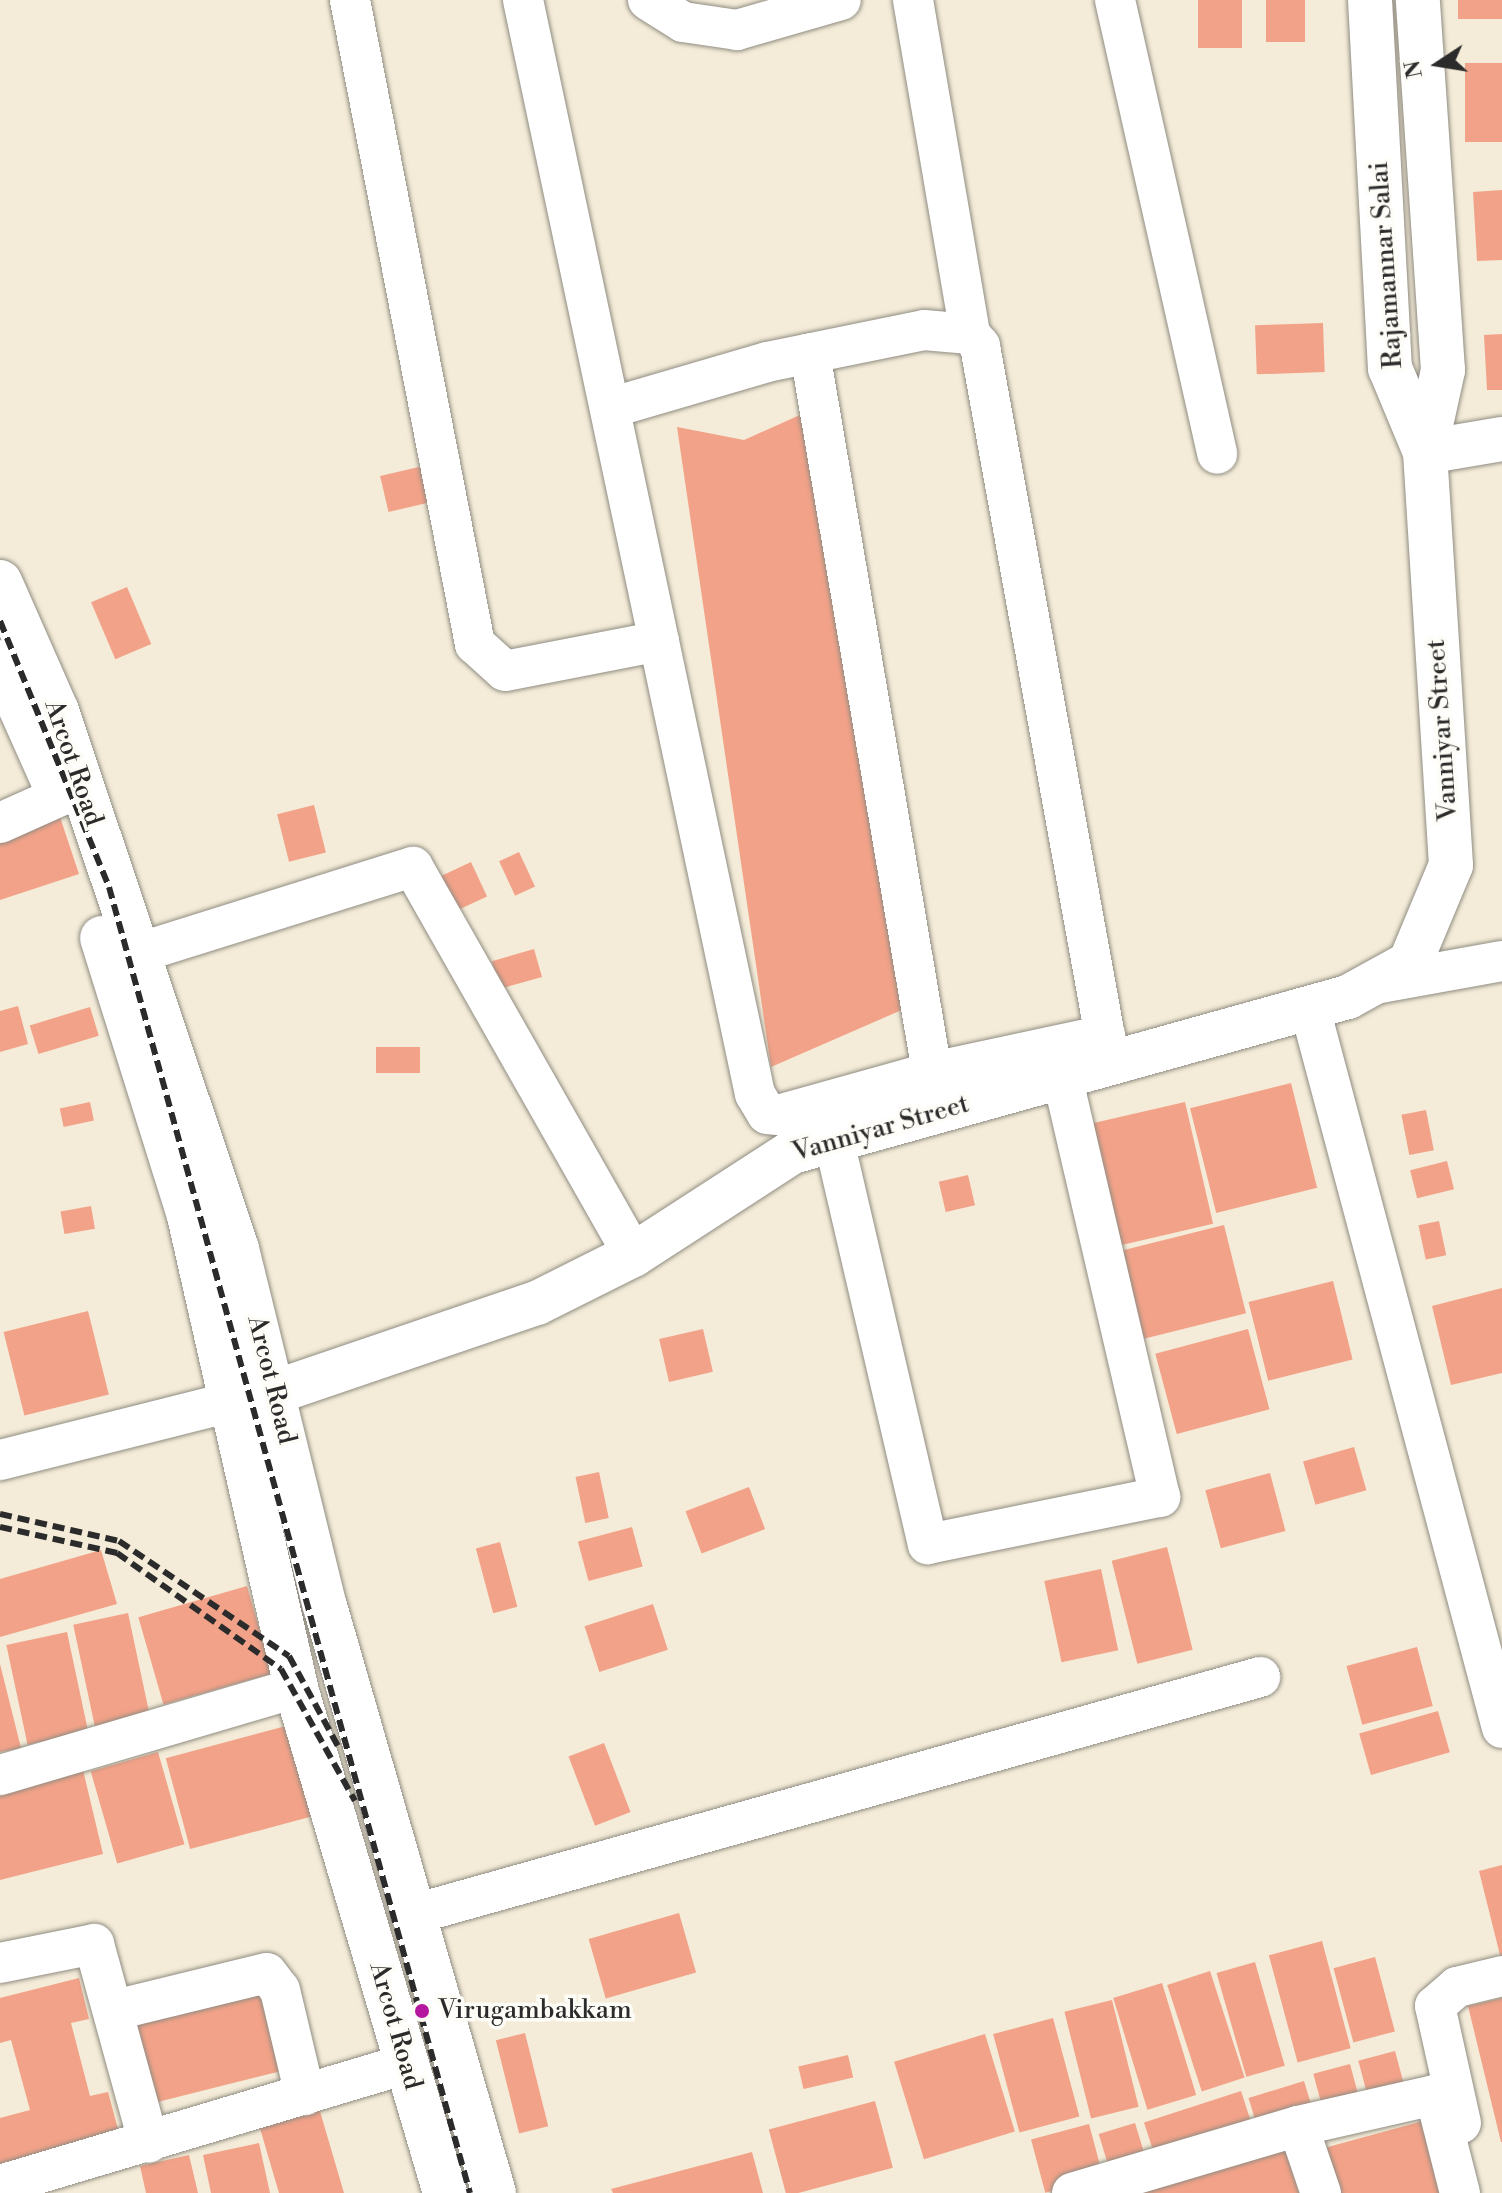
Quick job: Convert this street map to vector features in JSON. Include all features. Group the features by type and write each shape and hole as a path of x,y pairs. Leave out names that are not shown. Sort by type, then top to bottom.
{"main road":[{"name":"Rajamannar Salai","path":"1370,0 1390,368 1425,452"},
{"name":"Rajamannar Salai","path":"1418,0 1443,370 1425,452"},
{"path":"1425,452 1502,439"},
{"name":"Vanniyar Street","path":"255,1397 537,1303 633,1255 792,1152 1062,1077 1108,1049 1310,1009 1380,983 1410,963 1451,865 1425,452"},
{"name":"Arcot Road","path":"0,582 57,711 138,953 162,1077"},
{"name":"Arcot Road","path":"0,662 60,796 162,1077 237,1249 296,1688 445,2193"},
{"name":"Arcot Road","path":"255,1397 494,2193"}],"street":[{"path":"350,0 475,644 505,671 659,641"},
{"path":"523,0 759,1105 778,1115 932,1072 1108,1049 980,346 970,334 913,0"},
{"path":"648,0 683,22 737,30 841,0"},
{"path":"1115,0 1217,454"},
{"path":"610,408 810,353 924,330 970,334"},
{"path":"810,353 932,1072"},
{"path":"0,823 60,796"},
{"path":"138,953 413,867 633,1255"},
{"name":"Vanniyar Street","path":"1380,983 1502,961"},
{"path":"1310,1009 1502,1728"},
{"path":"834,1141 928,1544 1160,1497 1062,1077"},
{"path":"0,1460 255,1397"},
{"path":"411,1915 1260,1677"},
{"path":"0,1775 296,1688"},
{"path":"0,1963 94,1944 115,2010 149,2143"},
{"path":"115,2010 267,1973 280,1990 305,2095"},
{"path":"1479,2193 1435,2006 1449,1990 1502,1976"},
{"path":"0,2185 149,2143 405,2064"},
{"path":"1072,2193 1298,2126 1435,2095 1460,2193"},
{"path":"1298,2126 1321,2193"}],"building":[{"path":"1198,0 1242,0 1242,48 1198,48"},
{"path":"1266,0 1305,0 1305,42 1266,42"},
{"path":"1458,0 1502,0 1502,19 1458,19"},
{"path":"1465,63 1502,63 1502,142 1465,142"},
{"path":"1502,190 1502,260 1477,261 1473,192"},
{"path":"1323,323 1325,372 1257,374 1255,325"},
{"path":"1502,334 1502,390 1487,390 1484,335"},
{"path":"802,414 904,1009 771,1067 677,427 744,440"},
{"path":"423,466 431,502 388,512 380,476"},
{"path":"127,587 151,644 115,659 91,602"},
{"path":"314,805 326,853 289,862 277,814"},
{"path":"59,814 79,874 0,900 0,834"},
{"path":"519,852 535,886 515,896 499,861"},
{"path":"471,862 487,896 451,913 435,879"},
{"path":"534,949 542,977 500,989 492,961"},
{"path":"18,1006 28,1044 0,1052 0,1011"},
{"path":"90,1007 99,1036 39,1054 30,1025"},
{"path":"376,1047 420,1047 420,1073 376,1073"},
{"path":"1291,1083 1317,1188 1216,1213 1190,1108"},
{"path":"90,1102 94,1121 64,1127 60,1108"},
{"path":"1185,1102 1213,1224 1120,1245 1091,1124"},
{"path":"1426,1110 1434,1150 1409,1155 1401,1115"},
{"path":"1447,1161 1454,1189 1417,1198 1410,1170"},
{"path":"968,1175 975,1205 946,1212 939,1182"},
{"path":"91,1206 95,1229 64,1234 60,1211"},
{"path":"1439,1221 1446,1255 1426,1260 1418,1225"},
{"path":"1224,1225 1246,1313 1144,1339 1122,1250"},
{"path":"1333,1281 1353,1360 1268,1381 1249,1302"},
{"path":"1502,1288 1502,1373 1451,1385 1432,1306"},
{"path":"88,1311 109,1394 24,1415 4,1332"},
{"path":"703,1329 713,1372 669,1382 659,1339"},
{"path":"1248,1329 1269,1409 1177,1434 1155,1354"},
{"path":"1354,1447 1366,1490 1315,1505 1303,1462"},
{"path":"599,1472 609,1518 585,1523 576,1477"},
{"path":"1270,1473 1286,1531 1221,1548 1205,1490"},
{"path":"749,1487 765,1529 702,1553 686,1511"},
{"path":"632,1527 643,1567 589,1581 578,1541"},
{"path":"500,1542 517,1607 493,1613 476,1548"},
{"path":"1167,1547 1193,1650 1137,1664 1112,1561"},
{"path":"101,1550 117,1604 0,1637 0,1579"},
{"path":"1101,1569 1118,1650 1062,1662 1044,1581"},
{"path":"247,1586 272,1673 163,1705 138,1617"},
{"path":"653,1604 668,1650 599,1672 585,1626"},
{"path":"128,1613 150,1718 95,1729 73,1625"},
{"path":"67,1632 88,1732 28,1745 6,1645"},
{"path":"1417,1647 1433,1706 1362,1725 1346,1666"},
{"path":"0,1664 21,1748 0,1752"},
{"path":"1438,1711 1450,1752 1371,1775 1359,1734"},
{"path":"301,1722 325,1813 190,1849 166,1758"},
{"path":"604,1743 631,1812 595,1826 569,1757"},
{"path":"158,1752 184,1844 117,1864 91,1771"},
{"path":"83,1770 103,1854 0,1880 0,1791"},
{"path":"1502,1865 1502,1959 1501,1959 1479,1871"},
{"path":"679,1913 696,1973 606,1999 589,1939"},
{"path":"1322,1941 1351,2048 1298,2062 1269,1955"},
{"path":"1375,1957 1395,2031 1353,2043 1333,1968"},
{"path":"1255,1962 1285,2066 1246,2077 1217,1973"},
{"path":"1210,1971 1245,2078 1202,2091 1167,1985"},
{"path":"79,1978 89,2019 71,2023 90,2096 108,2092 119,2133 0,2165 0,2118 30,2110 11,2040 0,2043 0,1998"},
{"path":"258,1981 280,2071 150,2104 128,2013"},
{"path":"1162,1983 1196,2095 1147,2110 1113,1998"},
{"path":"1502,1998 1502,2142 1501,2142 1468,2006"},
{"path":"1112,2000 1139,2107 1091,2119 1064,2012"},
{"path":"1053,2018 1079,2117 1020,2133 993,2034"},
{"path":"525,2033 548,2126 519,2133 496,2040"},
{"path":"985,2034 1015,2132 924,2159 894,2062"},
{"path":"1395,2051 1407,2097 1371,2107 1358,2061"},
{"path":"848,2055 853,2077 803,2089 798,2066"},
{"path":"1350,2064 1361,2106 1324,2115 1313,2074"},
{"path":"1304,2081 1315,2118 1260,2135 1249,2098"},
{"path":"1241,2091 1255,2135 1158,2166 1144,2123"},
{"path":"875,2101 893,2168 798,2193 786,2193 769,2129"},
{"path":"319,2108 344,2193 279,2193 259,2125"},
{"path":"1423,2121 1443,2193 1332,2193 1317,2150"},
{"path":"1135,2123 1148,2166 1112,2177 1099,2134"},
{"path":"1089,2124 1103,2177 1045,2193 1031,2140"},
{"path":"259,2143 270,2193 211,2193 203,2155"},
{"path":"1284,2144 1299,2193 1123,2193"},
{"path":"752,2152 763,2193 613,2193 611,2189"},
{"path":"189,2155 198,2193 146,2193 140,2166"}],"railway":[{"path":"0,621 109,887 470,2193"},
{"path":"0,1514 119,1541 289,1656 339,1748"},
{"path":"0,1527 117,1553 281,1669 355,1801"}],"place":[{"name":"Virugambakkam","path":"422,2011"}]}
